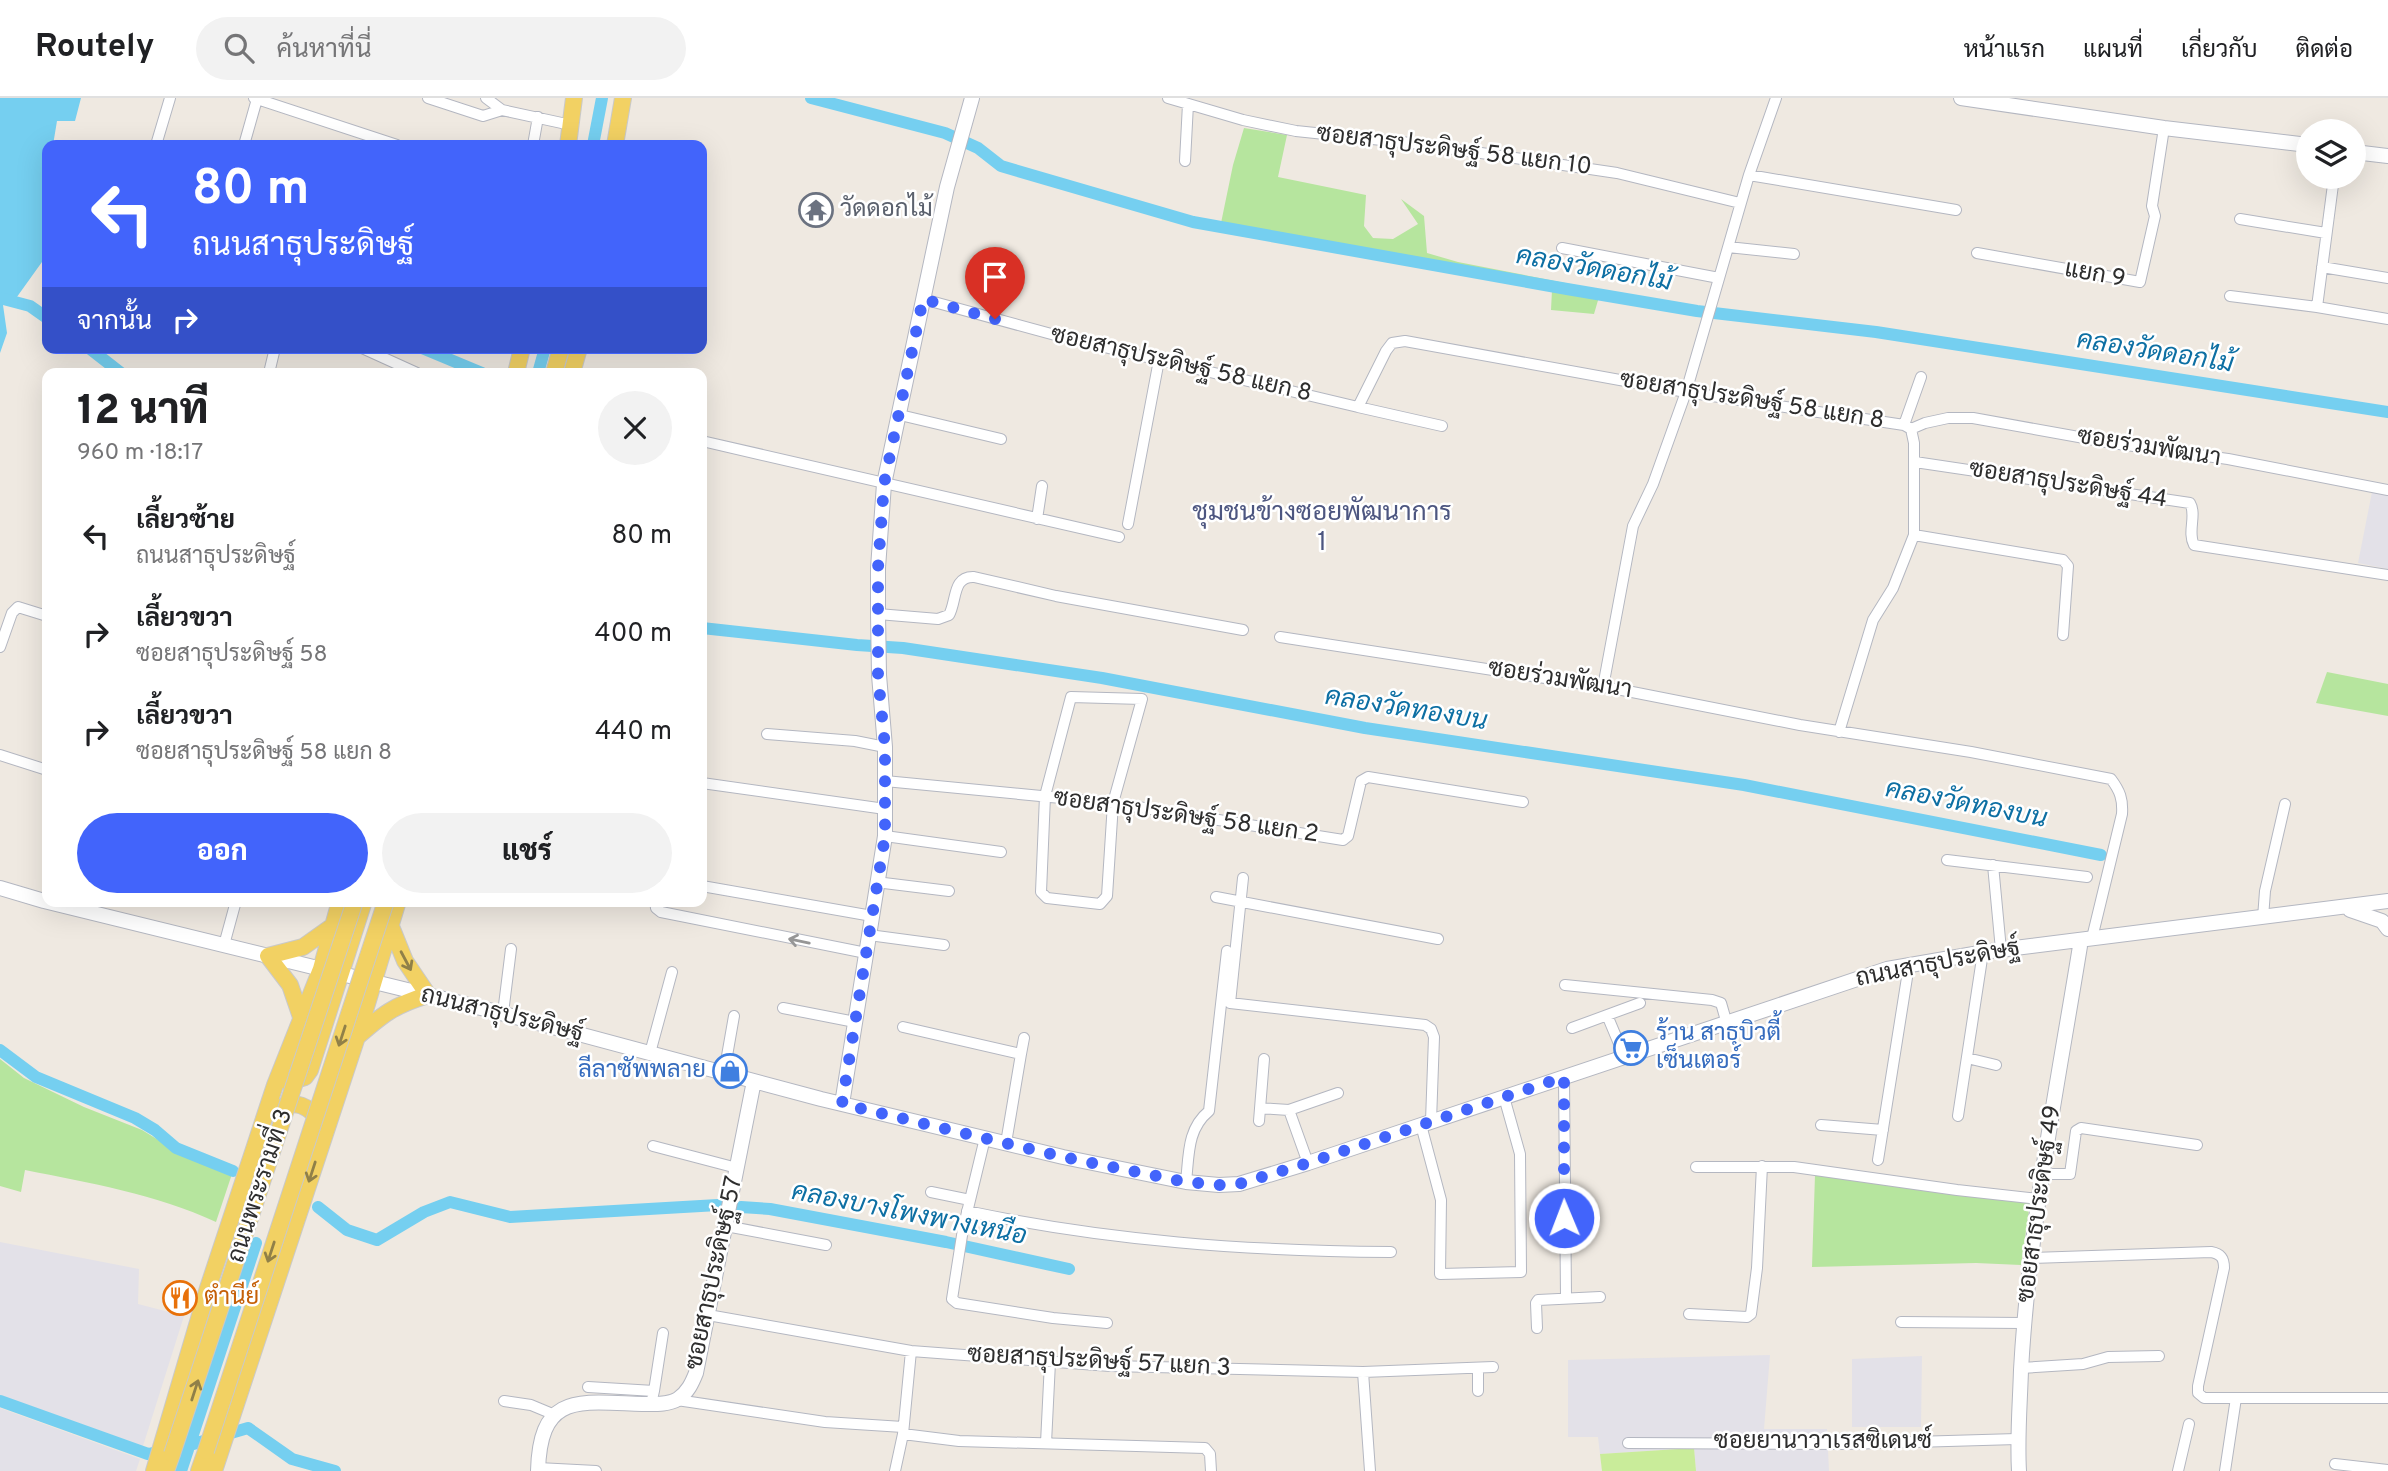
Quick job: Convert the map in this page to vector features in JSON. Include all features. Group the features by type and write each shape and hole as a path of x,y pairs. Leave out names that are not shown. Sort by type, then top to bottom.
{"main road":[{"path":"569,140 574,98"},
{"path":"616,140 623,98"},
{"name":"ถนนพระรามที่ 3","path":"158,1468 161,1441 208,1288 275,1085 321,969 338,907"},
{"name":"ถนนพระรามที่ 3","path":"158,1468 173,1454 353,907"},
{"path":"275,1085 305,1077 310,1070 362,907"},
{"name":"ถนนพระรามที่ 3","path":"213,1459 384,907"},
{"name":"ถนนพระรามที่ 3","path":"199,1471 213,1459 236,1404 357,1037 396,907"},
{"path":"357,1037 386,1011 428,995 405,961 390,924"},
{"path":"302,1020 290,985 268,956 303,947 334,925"},
{"path":"265,1117 280,1107 292,1104 311,1109 325,1132"}],"street":[{"path":"157,140 170,98"},
{"path":"245,140 256,98 382,140"},
{"path":"428,98 483,116 502,110"},
{"path":"486,98 502,110 571,125"},
{"path":"842,1104 885,836 885,747 878,676 884,484 923,299 960,138 972,98"},
{"name":"ซอยสาธุประดิษฐ์ 58 แยก 10","path":"1168,98 1242,120 1296,131 1420,144 1617,173 1740,203"},
{"path":"1603,687 1633,526 1653,484 1686,392 1740,203 1776,98"},
{"path":"1961,98 2164,128 2296,144"},
{"path":"1185,161 1188,104"},
{"path":"534,140 538,117"},
{"name":"แยก 9","path":"1977,253 2140,282 2155,216 2152,206 2164,128"},
{"path":"2366,153 2388,156"},
{"path":"1749,174 1956,210"},
{"path":"2317,307 2332,189"},
{"path":"2240,219 2326,233"},
{"path":"1728,247 1794,254"},
{"path":"1562,248 1719,278"},
{"path":"2322,267 2388,278"},
{"path":"2230,296 2388,319"},
{"name":"ซอยสาธุประดิษฐ์ 58 แยก 8","path":"923,299 1066,338 1442,426"},
{"name":"ซอยสาธุประดิษฐ์ 58 แยก 8","path":"1358,407 1386,351 1392,343 1405,341 1686,392 1907,427 1915,462 1914,535 1893,588 1873,620 1839,732"},
{"path":"375,354 406,368"},
{"path":"1128,524 1159,360"},
{"path":"1907,427 1921,377"},
{"path":"900,415 1001,439"},
{"name":"ซอยร่วมพัฒนา","path":"1907,427 1948,418 1973,418 2112,443 2228,459 2388,490"},
{"path":"707,442 1119,537"},
{"name":"ซอยสาธุประดิษฐ์ 44","path":"1915,462 2190,503 2193,508 2191,540 2194,545 2388,575"},
{"path":"1037,519 1042,486"},
{"path":"1914,535 2063,560 2068,566 2063,635"},
{"path":"878,614 938,619 949,615 960,581 966,576 1153,615 1243,630"},
{"path":"0,647 12,613 18,607 42,614"},
{"name":"ซอยร่วมพัฒนา","path":"1280,637 1603,687 1839,732 1984,754 2111,779 2119,790 2123,803 2122,814 2086,939"},
{"path":"1071,697 1142,699 1113,803 1107,896 1100,904 1047,898 1041,892 1045,796 1071,697"},
{"path":"767,734 855,741 885,747"},
{"path":"0,755 42,768"},
{"name":"ซอยสาธุประดิษฐ์ 58 แยก 2","path":"885,781 1113,803 1343,840 1348,836 1361,781 1368,777 1523,802"},
{"path":"707,784 885,809"},
{"path":"2263,918 2265,891 2285,804"},
{"path":"885,836 1001,852"},
{"path":"1947,860 2087,877"},
{"path":"1993,865 2001,950"},
{"path":"1243,878 1230,1003 1425,1025 1434,1037 1426,1123 1441,1200 1440,1274 1521,1272 1520,1154 1504,1097"},
{"path":"876,882 949,891"},
{"path":"707,887 872,916"},
{"name":"ถนนสาธุประดิษฐ์","path":"0,888 42,900"},
{"path":"1216,897 1438,939"},
{"name":"ถนนสาธุประดิษฐ์","path":"69,907 502,1013 842,1104 1186,1182 1219,1185 1239,1184 1308,1163 1867,975 1983,952 2388,901"},
{"path":"224,945 234,907"},
{"path":"656,907 661,912 866,953"},
{"path":"2341,908 2382,920 2388,929"},
{"path":"869,935 944,945"},
{"name":"ซอยสาธุประดิษฐ์ 49","path":"2019,1471 2017,1439 2023,1323 2030,1258 2042,1174 2086,939"},
{"path":"502,1013 511,949"},
{"path":"1186,1182 1191,1139 1199,1119 1209,1111 1227,951"},
{"path":"1958,1116 1983,952"},
{"path":"1878,1160 1909,965"},
{"path":"650,1053 672,972"},
{"path":"1565,985 1713,1000 1721,1003 1727,1024"},
{"path":"1572,1028 1640,1003"},
{"path":"783,1008 855,1022"},
{"path":"1607,1015 1625,1058"},
{"path":"724,1073 734,1016"},
{"path":"902,1027 1021,1054"},
{"path":"1006,1143 1024,1038"},
{"path":"1967,1058 1996,1065"},
{"path":"1259,1121 1264,1059"},
{"path":"1564,1077 1566,1297"},
{"name":"ซอยสาธุประดิษฐ์ 57","path":"555,1415 576,1403 653,1397 677,1400 690,1389 696,1373 754,1081"},
{"path":"1260,1108 1289,1110 1338,1093"},
{"path":"1289,1110 1308,1163"},
{"path":"1821,1125 1883,1130"},
{"path":"2042,1174 2070,1174 2076,1131 2081,1128 2197,1145"},
{"path":"985,1138 963,1229 952,1299 957,1303 1053,1318 1107,1323"},
{"path":"653,1146 737,1168"},
{"path":"1689,1314 1747,1317 1751,1314 1757,1268 1762,1166"},
{"path":"1696,1167 1794,1167 2038,1199"},
{"path":"931,1192 1040,1226 1203,1246 1291,1251 1391,1252"},
{"path":"726,1226 826,1245"},
{"path":"2030,1258 2211,1252 2219,1254 2224,1260 2224,1268 2198,1393 2204,1398 2388,1398"},
{"path":"1537,1328 1535,1303 1542,1299 1600,1297"},
{"name":"ซอยสาธุประดิษฐ์ 57 แยก 3","path":"708,1315 911,1351 1110,1366 1363,1372 1493,1367"},
{"path":"1901,1322 2023,1323"},
{"path":"588,1387 653,1397 663,1333"},
{"path":"895,1471 903,1431 911,1351"},
{"path":"2021,1367 2084,1364 2109,1357 2159,1356"},
{"path":"1046,1443 1050,1362"},
{"path":"1478,1368 1478,1391"},
{"path":"1363,1372 1370,1471"},
{"path":"2225,1471 2236,1398"},
{"path":"677,1400 959,1441 1205,1448 1210,1454 1211,1471"},
{"path":"504,1401 531,1405 555,1415 546,1426 539,1444 538,1469 596,1471"},
{"path":"2178,1471 2189,1424"},
{"name":"ซอยยานาวาเรสซิเดนซ์","path":"1628,1443 1845,1444 2017,1439"},
{"path":"2335,1464 2388,1470"}],"shaded area":[{"path":"2372,492 2388,495 2388,569 2358,563"},
{"path":"0,1242 139,1269 138,1304 184,1316 143,1446 0,1395"},
{"path":"1770,1355 1764,1429 1827,1429 1829,1471 1696,1471 1694,1448 1600,1454 1598,1437 1568,1437 1568,1360"},
{"path":"1922,1356 1921,1427 1852,1427 1852,1359"},
{"path":"0,1408 140,1459 136,1471 0,1471"}],"green space":[{"path":"1244,128 1287,135 1278,177 1366,195 1364,226 1373,238 1393,239 1418,224 1401,199 1424,216 1427,253 1458,262 1601,290 1594,314 1551,310 1552,290 1221,223"},
{"path":"2327,672 2388,684 2388,716 2316,703"},
{"path":"0,1059 24,1078 84,1107 142,1130 173,1149 232,1174 216,1222 146,1197 25,1170 21,1192 0,1186"},
{"path":"1815,1175 2030,1203 2021,1265 1976,1263 1812,1267"},
{"path":"1694,1448 1696,1471 1602,1471 1600,1454"}],"water":[{"path":"0,98 81,98 75,121 57,121 54,140 42,140 42,262 14,301 3,305 7,333 0,353"}],"waterway":[{"path":"594,140 602,98"},
{"name":"คลองวัดดอกไม้","path":"811,98 945,133 978,148 1001,166 1193,222 1697,311 1876,332 2388,412"},
{"name":"คลองวัดทองบน","path":"0,298 30,306 42,314"},
{"name":"คลองวัดทองบน","path":"97,354 115,368"},
{"path":"436,354 470,368"},
{"path":"539,368 543,354"},
{"name":"คลองวัดทองบน","path":"707,629 903,648 1102,678 1365,728 1744,785 2101,855"},
{"name":"คลองบางโพงพางเหนือ","path":"0,1050 36,1077 135,1118 155,1130 176,1148 233,1171"},
{"name":"คลองบางโพงพางเหนือ","path":"318,1207 347,1230 377,1240 424,1212 450,1202 510,1217 718,1205"},
{"name":"คลองบางโพงพางเหนือ","path":"741,1207 770,1209 946,1242 1069,1269"},
{"path":"181,1471 256,1243"},
{"path":"0,1401 148,1454 248,1428 292,1459 335,1471"}],"place":[{"name":"วัดดอกไม้","path":"816,210"},
{"name":"ร้าน สาธุบิวตี้ เซ็นเตอร์","path":"1631,1048"},
{"name":"ลีลาซัพพลาย","path":"730,1071"},
{"name":"ตำนีย์","path":"180,1298"}],"district":[{"name":"ชุมชนข้างซอยพัฒนาการ 1","path":"1322,528"}],"route":[{"path":"995,319 923,299 884,484 878,568 878,676 885,747 885,836 842,1104 1063,1157 1186,1182 1219,1185 1239,1184 1308,1163 1564,1077 1564,1218"}]}
